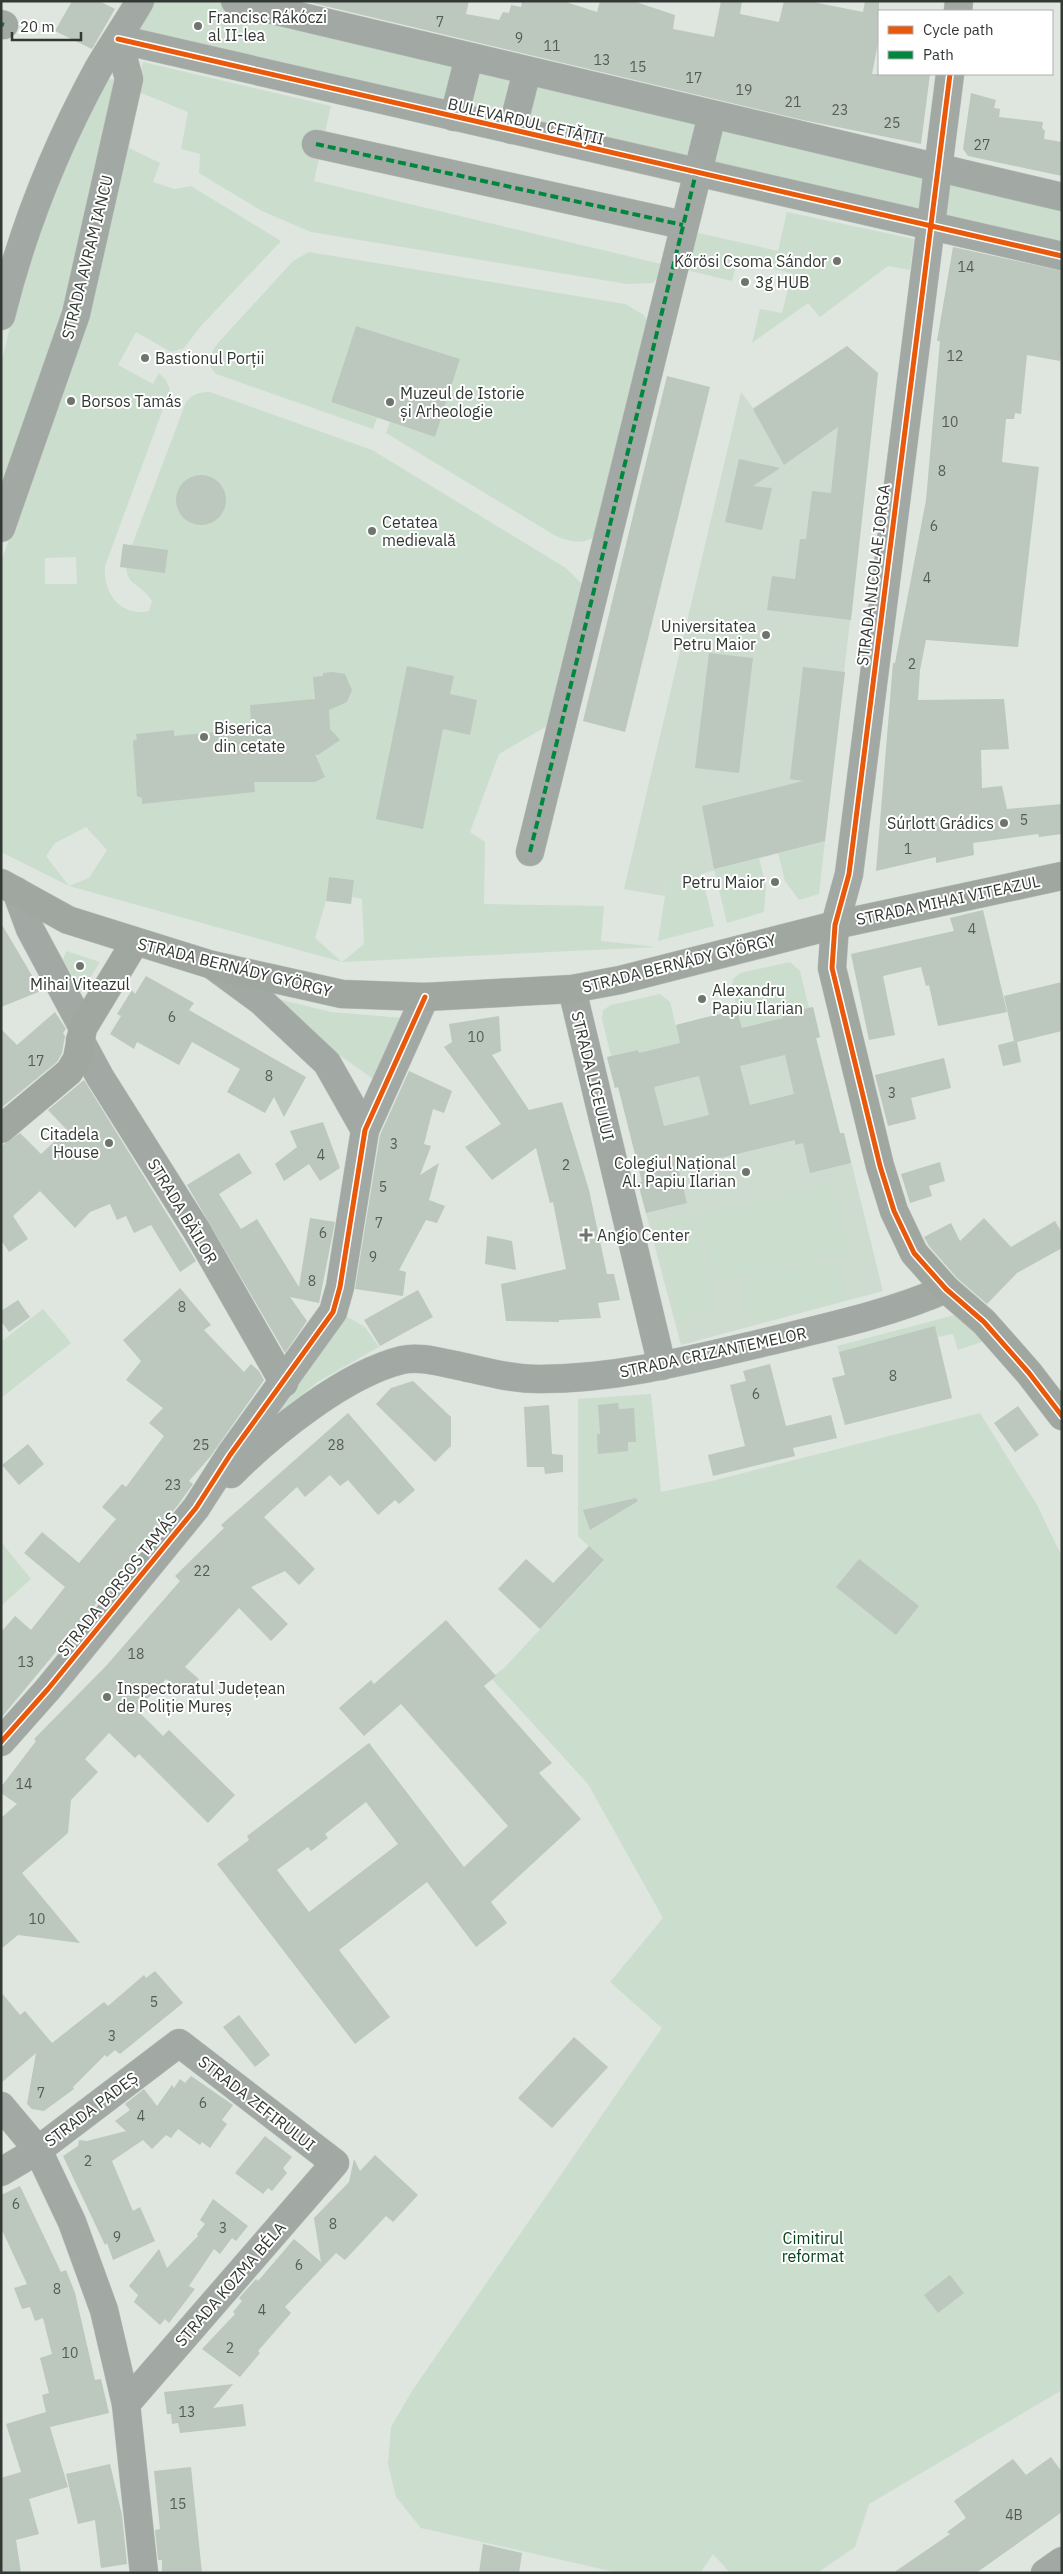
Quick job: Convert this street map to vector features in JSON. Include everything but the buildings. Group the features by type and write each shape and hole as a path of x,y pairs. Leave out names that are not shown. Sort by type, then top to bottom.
{"main road":[{"name":"STRADA MIHAI VITEAZUL","path":"835,925 1062,876"},
{"name":"STRADA BERNÁDY GYÖRGY","path":"8,887 68,920 135,942 212,965 342,994 425,997 572,989 666,969 835,925"},
{"path":"835,925 832,968 880,1166 894,1211 914,1252 946,1289 984,1322 1029,1373 1062,1416"},
{"path":"1,1129 69,1072 77,1059 81,1034 135,942"}],"street":[{"path":"1,316 26,232 52,167 99,67 140,1"},
{"path":"234,1 1062,197"},
{"name":"BULEVARDUL CETĂȚII","path":"118,39 929,227 1062,256"},
{"name":"STRADA AVRAM IANCU","path":"1,528 76,314 128,79 118,39"},
{"name":"BULEVARDUL CETĂȚII","path":"454,117 470,57"},
{"name":"BULEVARDUL CETĂȚII","path":"512,130 527,71"},
{"path":"929,227 950,75"},
{"path":"530,852 683,225 712,115"},
{"path":"316,144 683,225"},
{"name":"STRADA NICOLAE IORGA","path":"835,925 849,874 929,227"},
{"name":"STRADA BĂILOR","path":"8,887 81,1034 100,1077 197,1231 284,1383"},
{"path":"212,965 261,1002 327,1063 365,1130"},
{"name":"STRADA LICEULUI","path":"572,989 662,1366"},
{"name":"STRADA BORSOS TAMÁS","path":"1,1742 48,1689 196,1508 244,1436 284,1383 332,1312 340,1287 365,1130 425,997"},
{"name":"STRADA CRIZANTEMELOR","path":"196,1508 242,1462 287,1425 338,1389 382,1365 406,1359 429,1360 508,1376 538,1379 599,1376 662,1366 906,1306 946,1289"},
{"name":"STRADA PADEȘ","path":"1,2172 38,2150 179,2043"},
{"name":"STRADA ZEFIRULUI","path":"179,2043 335,2163"},
{"path":"1,2106 38,2150 72,2222 104,2310 126,2404 144,2573"},
{"name":"STRADA KOZMA BÉLA","path":"126,2404 335,2163"},
{"path":"1045,2573 1062,2561"}],"shaded area":[{"name":"Universitatea Petru Maior","path":"847,346 878,373 825,841 667,883 665,896 624,889 741,392 753,408"},
{"name":"Colegiul Național Al. Papiu Ilarian","path":"813,1007 820,1037 816,1039 840,1133 844,1133 883,1291 681,1345 638,1183 642,1181 619,1087 615,1088 607,1057 680,1043 676,1025 737,1010 741,1027 783,1017 782,1014"}],"green space":[{"path":"140,1 235,1 1062,197 1062,256 118,39"},
{"path":"143,62 331,106 314,181 661,264 657,279 653,283 627,284 311,232 262,211 199,173 200,154 181,149 188,112 139,92 129,148 160,163 153,182 174,189 191,186 281,241 200,327 184,348 171,352 136,332 118,365 153,384 159,373 166,380 170,390 105,566 107,585 115,601 122,607 130,610 139,612 149,611 152,601 148,595 130,580 126,569 126,561 186,402 196,394 210,392 372,450 566,568 583,585 554,722 499,754 470,832 485,842 484,904 604,906 601,941 657,947 342,962 69,886 1,852 1,562 84,329","holes":["76,557 77,584 45,584 45,558","86,827 107,850 89,878 69,886 46,856 55,843","329,877 354,880 352,897 362,899 364,944 342,962 315,938 326,901"]},
{"path":"113,79 117,84 64,316 1,495 1,364 17,298 62,171 105,80"},
{"path":"787,212 914,239 910,270 888,266 820,317 808,303 752,343 760,309 782,313 792,273 737,261 732,281 686,270 694,232 778,251"},
{"path":"309,252 625,304 644,315 650,326 600,533 589,540 579,542 556,536 386,433 390,422 435,437 460,359 356,326 331,402 377,418 373,429 216,374 211,366 210,359 218,343 293,261"},
{"path":"825,841 819,894 799,900 785,881 778,853"},
{"path":"759,858 766,886 764,912 727,923 714,869"},
{"path":"701,873 714,926 658,941 667,883"},
{"path":"66,951 100,962 82,991 63,960"},
{"path":"790,962 800,971 809,1008 782,1014 783,1018 742,1028 732,988 733,979 740,973"},
{"path":"660,994 670,1002 680,1043 639,1053 638,1050 611,1056 602,1019 603,1010 611,1005"},
{"path":"270,997 331,1012 403,1018 375,1080 329,1048"},
{"path":"829,1184 850,1251 715,1283 696,1215"},
{"path":"692,1215 716,1308 678,1319 655,1224"},
{"path":"836,1259 847,1298 751,1323 740,1281"},
{"path":"43,1309 71,1343 1,1398 1,1342"},
{"path":"344,1315 365,1327 379,1347 319,1381 271,1419"},
{"path":"955,1315 984,1341 958,1350 953,1334 938,1337 935,1327 839,1352 837,1346"},
{"name":"Cimitirul reformat","path":"651,1394 661,1492 712,1481 980,1413 1037,1505 1062,1557 1062,2390 869,2504 855,2547 817,2573 730,2573 713,2554 700,2573 619,2573 421,2528 396,2497 388,2464 391,2427 412,2391 662,2028 610,1982 663,1918 588,1784 491,1678 504,1668 604,1561 578,1536 578,1399"},
{"path":"1,1542 31,1579 1,1606"}],"marked path":[{"path":"316,144 683,225"},
{"path":"530,852 696,173"}],"cycle path":[{"path":"118,39 1062,256"},
{"path":"950,75 849,874 835,925 832,968 880,1166 894,1211 914,1253 946,1289 984,1322 1029,1373 1062,1416"},
{"path":"1,1742 48,1689 196,1508 230,1455 333,1312 340,1287 365,1130 425,997"}],"place":[{"name":"Francisc Rákóczi al II-lea","path":"198,26"},
{"name":"Kőrösi Csoma Sándor","path":"837,261"},
{"name":"3g HUB","path":"745,282"},
{"name":"Bastionul Porții","path":"145,358"},
{"name":"Borsos Tamás","path":"71,401"},
{"name":"Muzeul de Istorie și Arheologie","path":"390,402"},
{"name":"Cetatea medievală","path":"372,531"},
{"name":"Universitatea Petru Maior","path":"766,635"},
{"name":"Biserica din cetate","path":"204,737"},
{"name":"Súrlott Grádics","path":"1004,823"},
{"name":"Petru Maior","path":"775,882"},
{"name":"Mihai Viteazul","path":"80,966"},
{"name":"Alexandru Papiu Ilarian","path":"702,999"},
{"name":"Citadela House","path":"109,1143"},
{"name":"Colegiul Național Al. Papiu Ilarian","path":"746,1172"},
{"name":"Angio Center","path":"586,1235"},
{"name":"Inspectoratul Județean de Poliție Mureș","path":"107,1697"}]}
